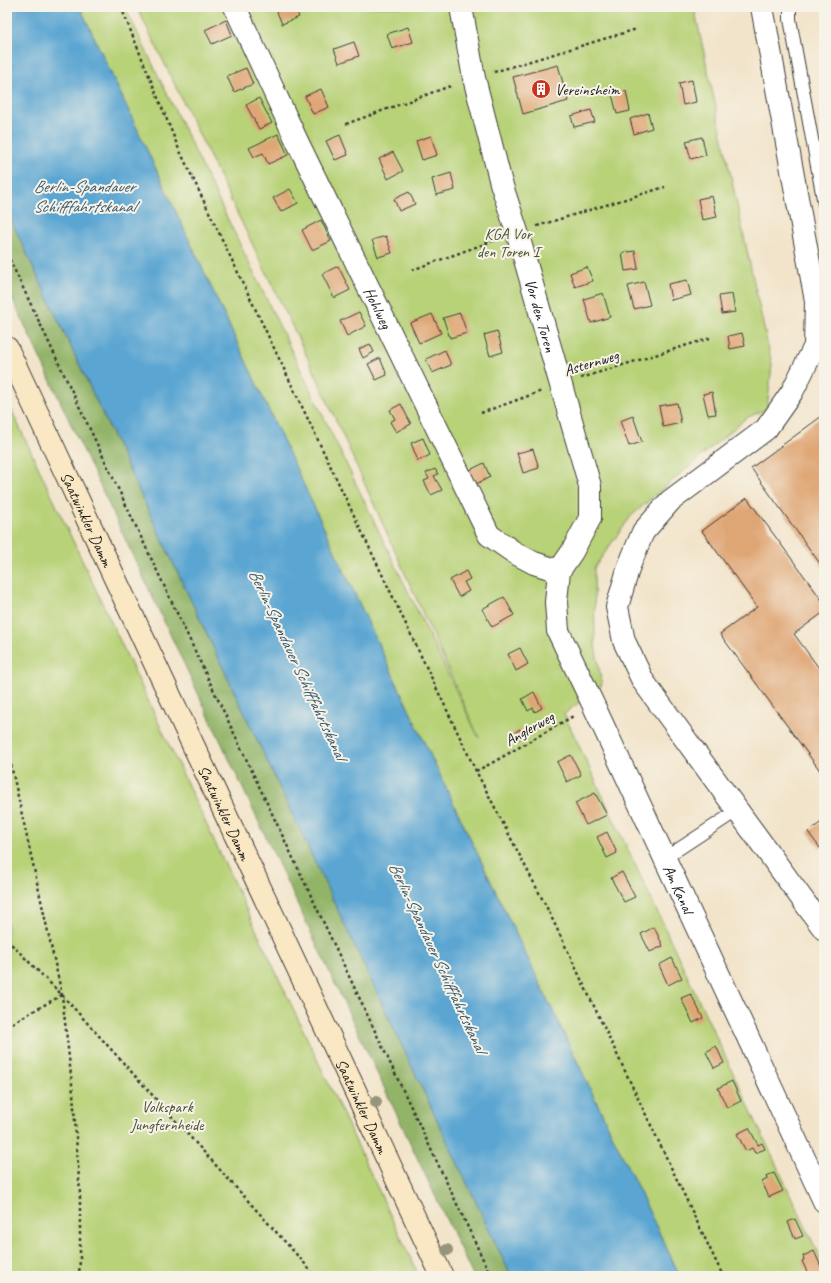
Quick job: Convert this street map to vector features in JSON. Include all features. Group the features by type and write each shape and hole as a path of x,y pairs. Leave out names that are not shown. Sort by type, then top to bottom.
{"main road":[{"name":"Saatwinkler Damm","path":"7,348 442,1276"}],"street":[{"name":"Hohlweg","path":"235,7 304,155 489,535 515,553 534,563 559,571"},
{"name":"Vor den Toren","path":"461,7 474,78 495,160 590,486 590,518 572,552 559,571"},
{"path":"762,7 816,301 815,346 792,392 766,429 670,501 643,532 629,566 617,607 624,641 643,681 824,929"},
{"name":"Am Kanal","path":"559,571 556,602 558,631 594,704 824,1201"}],"lane":[{"path":"790,7 790,19 824,204"},
{"path":"665,858 738,810"}],"path":[{"path":"121,7 178,147 476,771 548,910 723,1276"},
{"path":"7,254 491,1276"},
{"name":"Asternweg","path":"481,413 560,384 710,338"},
{"name":"Anglerweg","path":"476,771 492,764 594,704"},
{"path":"7,747 62,994 74,1093 80,1194 79,1276"},
{"path":"7,940 62,994 306,1265 314,1276"},
{"path":"7,1026 62,994"}],"green space":[{"name":"KGA Vor den Toren I","path":"80,7 125,7 479,738 313,369 137,7 694,7 772,365 767,409 746,418 631,516 594,568 595,645 602,685 564,714 824,1266 824,1276 680,1276 436,767"},
{"path":"7,212 511,1276 473,1276 7,287"},
{"name":"Volkspark Jungfernheide","path":"7,400 17,422 419,1276 7,1276"}],"water":[{"name":"Berlin-Spandauer Schifffahrtskanal","path":"7,7 80,7 436,767 680,1276 511,1276 7,212"}],"building":[{"path":"275,7 295,7 299,17 282,24"},
{"path":"226,20 232,35 212,44 205,30"},
{"path":"408,27 413,42 392,49 387,34"},
{"path":"354,42 359,56 339,63 334,49"},
{"name":"Vereinsheim","path":"558,65 568,101 523,114 513,77"},
{"path":"246,68 253,84 234,92 227,76"},
{"path":"692,80 696,102 683,105 679,83"},
{"path":"321,89 329,107 313,114 305,96"},
{"path":"626,91 630,111 617,114 612,94"},
{"path":"259,98 272,123 259,129 246,105"},
{"path":"591,110 595,122 574,127 571,116"},
{"path":"648,113 652,128 634,134 630,119"},
{"path":"278,134 288,155 268,164 263,153 254,157 249,148"},
{"path":"340,135 348,155 335,160 326,141"},
{"path":"431,136 437,155 422,160 416,141"},
{"path":"702,137 706,155 691,159 686,141"},
{"path":"393,152 403,171 388,179 379,159"},
{"path":"451,173 455,190 436,195 432,179"},
{"path":"290,189 298,203 281,212 273,198"},
{"path":"409,192 415,204 399,211 394,199"},
{"path":"712,196 717,217 702,220 698,199"},
{"path":"321,220 331,241 312,250 302,230"},
{"path":"386,236 392,253 378,257 372,240"},
{"path":"635,251 638,269 625,271 622,253"},
{"path":"338,266 350,290 334,298 322,274"},
{"path":"587,267 593,281 575,287 570,273"},
{"path":"687,280 691,295 671,300 668,284"},
{"path":"644,282 650,305 634,309 628,286"},
{"path":"603,293 610,317 591,323 584,299"},
{"path":"732,294 735,312 722,314 719,296"},
{"path":"359,312 366,326 347,336 340,321"},
{"path":"460,313 467,333 450,338 443,318"},
{"path":"432,314 441,333 419,343 410,323"},
{"path":"497,331 503,352 490,356 484,335"},
{"path":"742,333 745,346 730,349 728,336"},
{"path":"370,344 374,352 363,358 359,349"},
{"path":"445,350 451,365 432,373 426,359"},
{"path":"380,358 387,375 376,380 368,364"},
{"path":"712,392 716,414 708,415 703,394"},
{"path":"677,403 681,423 663,427 659,406"},
{"path":"401,404 411,424 396,432 390,422 395,419 390,410"},
{"path":"633,416 642,442 629,446 620,421"},
{"path":"822,416 824,419 824,569 751,468"},
{"path":"423,438 430,455 418,461 411,443"},
{"path":"533,449 539,468 523,473 517,453"},
{"path":"484,463 490,477 472,486 466,472"},
{"path":"435,469 438,474 434,476 442,490 431,495 424,481 429,479 426,473"},
{"path":"747,498 824,603 824,612 794,634 824,675 824,776 720,634 757,607 702,531"},
{"path":"466,571 470,579 464,582 469,591 459,597 450,580"},
{"path":"504,597 514,615 492,627 482,609"},
{"path":"520,648 528,664 516,671 508,654"},
{"path":"534,692 542,708 535,712 533,708 528,711 522,699"},
{"path":"520,729 524,736 516,741 512,734"},
{"path":"571,755 581,775 567,782 557,762"},
{"path":"595,793 607,815 586,825 575,803"},
{"path":"824,820 824,846 820,848 808,832"},
{"path":"607,832 617,853 607,858 597,837"},
{"path":"622,872 635,897 624,902 611,878"},
{"path":"654,927 663,946 650,952 641,934"},
{"path":"672,958 682,978 668,985 659,965"},
{"path":"691,994 703,1018 693,1023 681,998"},
{"path":"716,1046 724,1063 714,1068 706,1052"},
{"path":"732,1081 741,1101 727,1108 718,1088"},
{"path":"749,1128 758,1145 762,1143 765,1149 755,1153 752,1148 746,1151 737,1134"},
{"path":"774,1173 783,1191 769,1197 762,1182 767,1179 766,1176"},
{"path":"795,1219 803,1236 795,1239 788,1222"},
{"path":"814,1251 824,1273 821,1276 809,1276 802,1261 804,1260 803,1256"}],"place":[{"name":"Vereinsheim","path":"541,89"}]}
